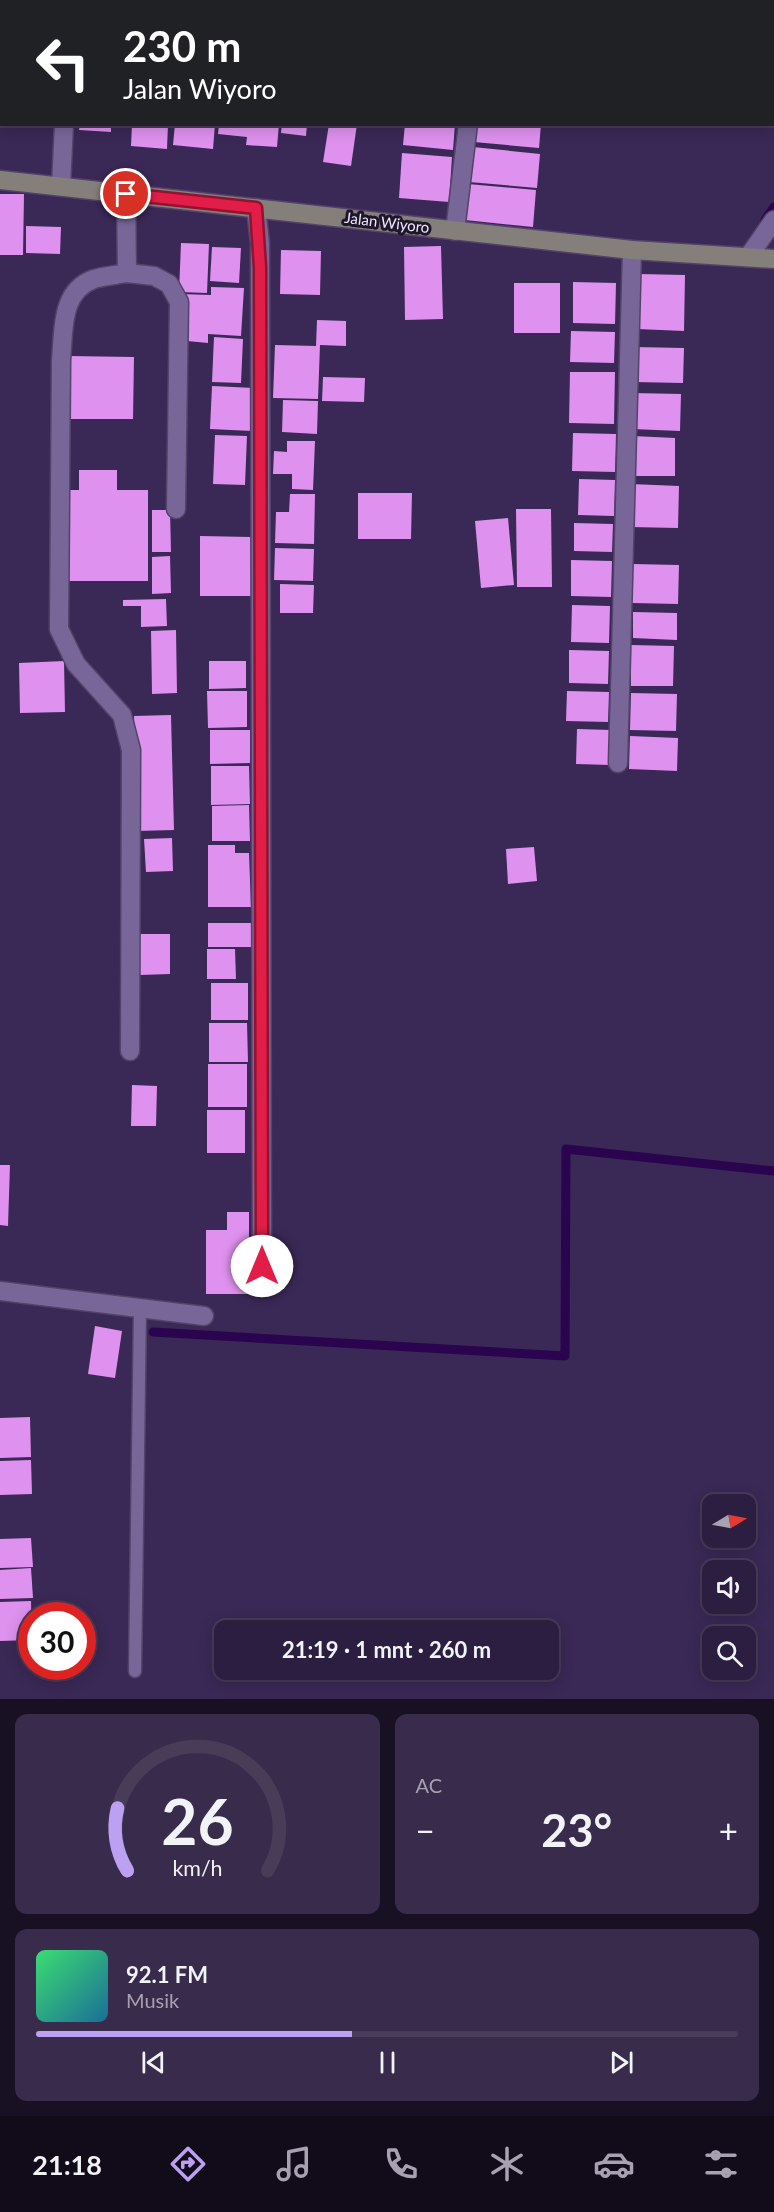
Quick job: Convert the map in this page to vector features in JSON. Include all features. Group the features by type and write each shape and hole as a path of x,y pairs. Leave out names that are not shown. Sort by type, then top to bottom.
{"street":[{"path":"61,186 64,126"},
{"path":"455,231 468,126"},
{"name":"Jalan Wiyoro","path":"0,180 632,250 774,259"},
{"path":"126,194 126,273"},
{"path":"256,208 260,255 262,1266"},
{"path":"749,256 774,220"},
{"path":"618,763 632,250"},
{"path":"130,1051 131,750 122,715 76,664 59,629 61,360 65,316 69,300 78,288 94,279 126,273 154,276 169,284 179,302 176,509"},
{"path":"0,1291 204,1316"}],"lane":[{"path":"135,1671 140,1308"}],"building":[{"path":"80,126 111,126 111,132 79,130"},
{"path":"132,126 168,126 167,149 131,146"},
{"path":"175,126 215,126 213,149 173,145"},
{"path":"219,126 279,126 277,147 246,145 247,137 218,134"},
{"path":"282,126 307,126 306,136 281,133"},
{"path":"329,126 357,126 351,166 323,162"},
{"path":"405,126 455,126 453,150 403,145"},
{"path":"475,126 541,126 539,148 474,142"},
{"path":"473,147 540,154 537,188 469,182"},
{"path":"402,153 452,157 449,202 399,198"},
{"path":"468,184 536,190 533,227 465,220"},
{"path":"0,194 24,194 23,255 0,255"},
{"path":"26,226 61,227 60,254 26,253"},
{"path":"181,243 209,244 207,293 179,292"},
{"path":"441,246 443,319 405,320 404,247"},
{"path":"212,247 241,248 239,283 210,281"},
{"path":"281,250 321,251 320,295 280,294"},
{"path":"639,274 685,275 684,331 637,329"},
{"path":"573,282 616,283 615,324 573,323"},
{"path":"514,283 560,283 560,333 514,333"},
{"path":"211,287 244,288 241,336 208,334 208,343 187,341 180,294 211,295"},
{"path":"317,320 346,321 346,346 320,345 318,399 273,398 275,345 316,346"},
{"path":"571,331 615,332 614,363 570,362"},
{"path":"214,337 243,339 241,383 212,382"},
{"path":"634,347 684,348 683,383 634,382"},
{"path":"69,356 134,357 133,419 68,419"},
{"path":"570,372 615,372 614,424 569,423"},
{"path":"323,377 365,378 364,402 322,401"},
{"path":"212,386 254,388 252,431 210,429"},
{"path":"633,393 681,394 680,431 632,429"},
{"path":"283,400 318,401 317,434 282,432"},
{"path":"573,433 616,434 615,472 572,471"},
{"path":"215,435 247,436 245,485 213,484"},
{"path":"633,436 675,438 675,476 632,476"},
{"path":"287,441 315,441 313,490 292,489 292,474 273,474 274,451 287,452"},
{"path":"79,470 117,470 117,490 148,490 148,581 61,581 61,490 79,490"},
{"path":"579,479 615,480 614,516 578,515"},
{"path":"631,484 679,486 678,528 630,527"},
{"path":"358,493 412,493 411,539 358,539"},
{"path":"290,494 315,494 314,544 275,543 276,512 289,512"},
{"path":"516,509 551,509 552,587 517,587"},
{"path":"152,510 170,510 171,552 152,552"},
{"path":"508,518 514,585 481,588 475,521"},
{"path":"574,523 613,524 612,552 574,551"},
{"path":"200,536 251,537 251,596 200,596"},
{"path":"275,548 314,549 313,581 274,580"},
{"path":"170,556 171,593 152,594 152,557"},
{"path":"571,560 612,561 611,597 571,596"},
{"path":"633,564 679,565 678,604 632,603"},
{"path":"280,584 314,585 313,613 280,613"},
{"path":"166,599 167,626 141,627 141,606 123,606 123,600"},
{"path":"572,605 610,606 609,643 571,642"},
{"path":"633,612 677,613 677,640 633,638"},
{"path":"176,630 177,693 152,694 151,631"},
{"path":"631,645 674,646 673,686 631,686"},
{"path":"569,650 609,651 608,684 569,683"},
{"path":"64,661 65,712 20,713 19,663"},
{"path":"209,661 246,661 246,688 209,689"},
{"path":"207,691 247,691 247,727 208,728"},
{"path":"567,691 609,692 608,722 566,721"},
{"path":"631,693 677,694 676,731 630,730"},
{"path":"171,715 174,830 137,831 134,716"},
{"path":"577,729 611,730 610,765 576,764"},
{"path":"210,730 250,730 250,763 210,764"},
{"path":"630,736 678,738 677,771 629,769"},
{"path":"211,766 249,766 250,804 211,805"},
{"path":"249,805 250,841 212,841 212,806"},
{"path":"172,838 173,871 146,872 144,839"},
{"path":"208,845 235,845 235,853 249,853 251,907 208,907"},
{"path":"534,847 537,881 508,884 506,849"},
{"path":"208,923 252,923 252,947 208,947"},
{"path":"140,934 170,934 170,974 140,975"},
{"path":"207,949 235,949 236,979 207,979"},
{"path":"211,983 248,983 248,1020 211,1020"},
{"path":"209,1023 247,1023 248,1062 209,1062"},
{"path":"208,1064 247,1064 247,1107 208,1107"},
{"path":"132,1085 157,1086 156,1126 131,1126"},
{"path":"207,1110 245,1110 245,1153 207,1153"},
{"path":"0,1165 10,1165 8,1226 0,1225"},
{"path":"227,1212 249,1212 249,1294 206,1294 206,1230 227,1230"},
{"path":"95,1326 122,1331 115,1378 88,1374"},
{"path":"30,1417 31,1457 0,1458 0,1418"},
{"path":"31,1460 32,1494 0,1495 0,1461"},
{"path":"31,1538 33,1567 0,1568 0,1539"},
{"path":"31,1568 33,1598 0,1599 0,1570"},
{"path":"31,1601 18,1602 18,1640 0,1641 0,1602"}],"waterway":[{"path":"765,220 774,207"},
{"path":"153,1332 565,1356 566,1149 774,1171"}],"route":[{"path":"126,194 256,208 260,243 262,1266"}]}
